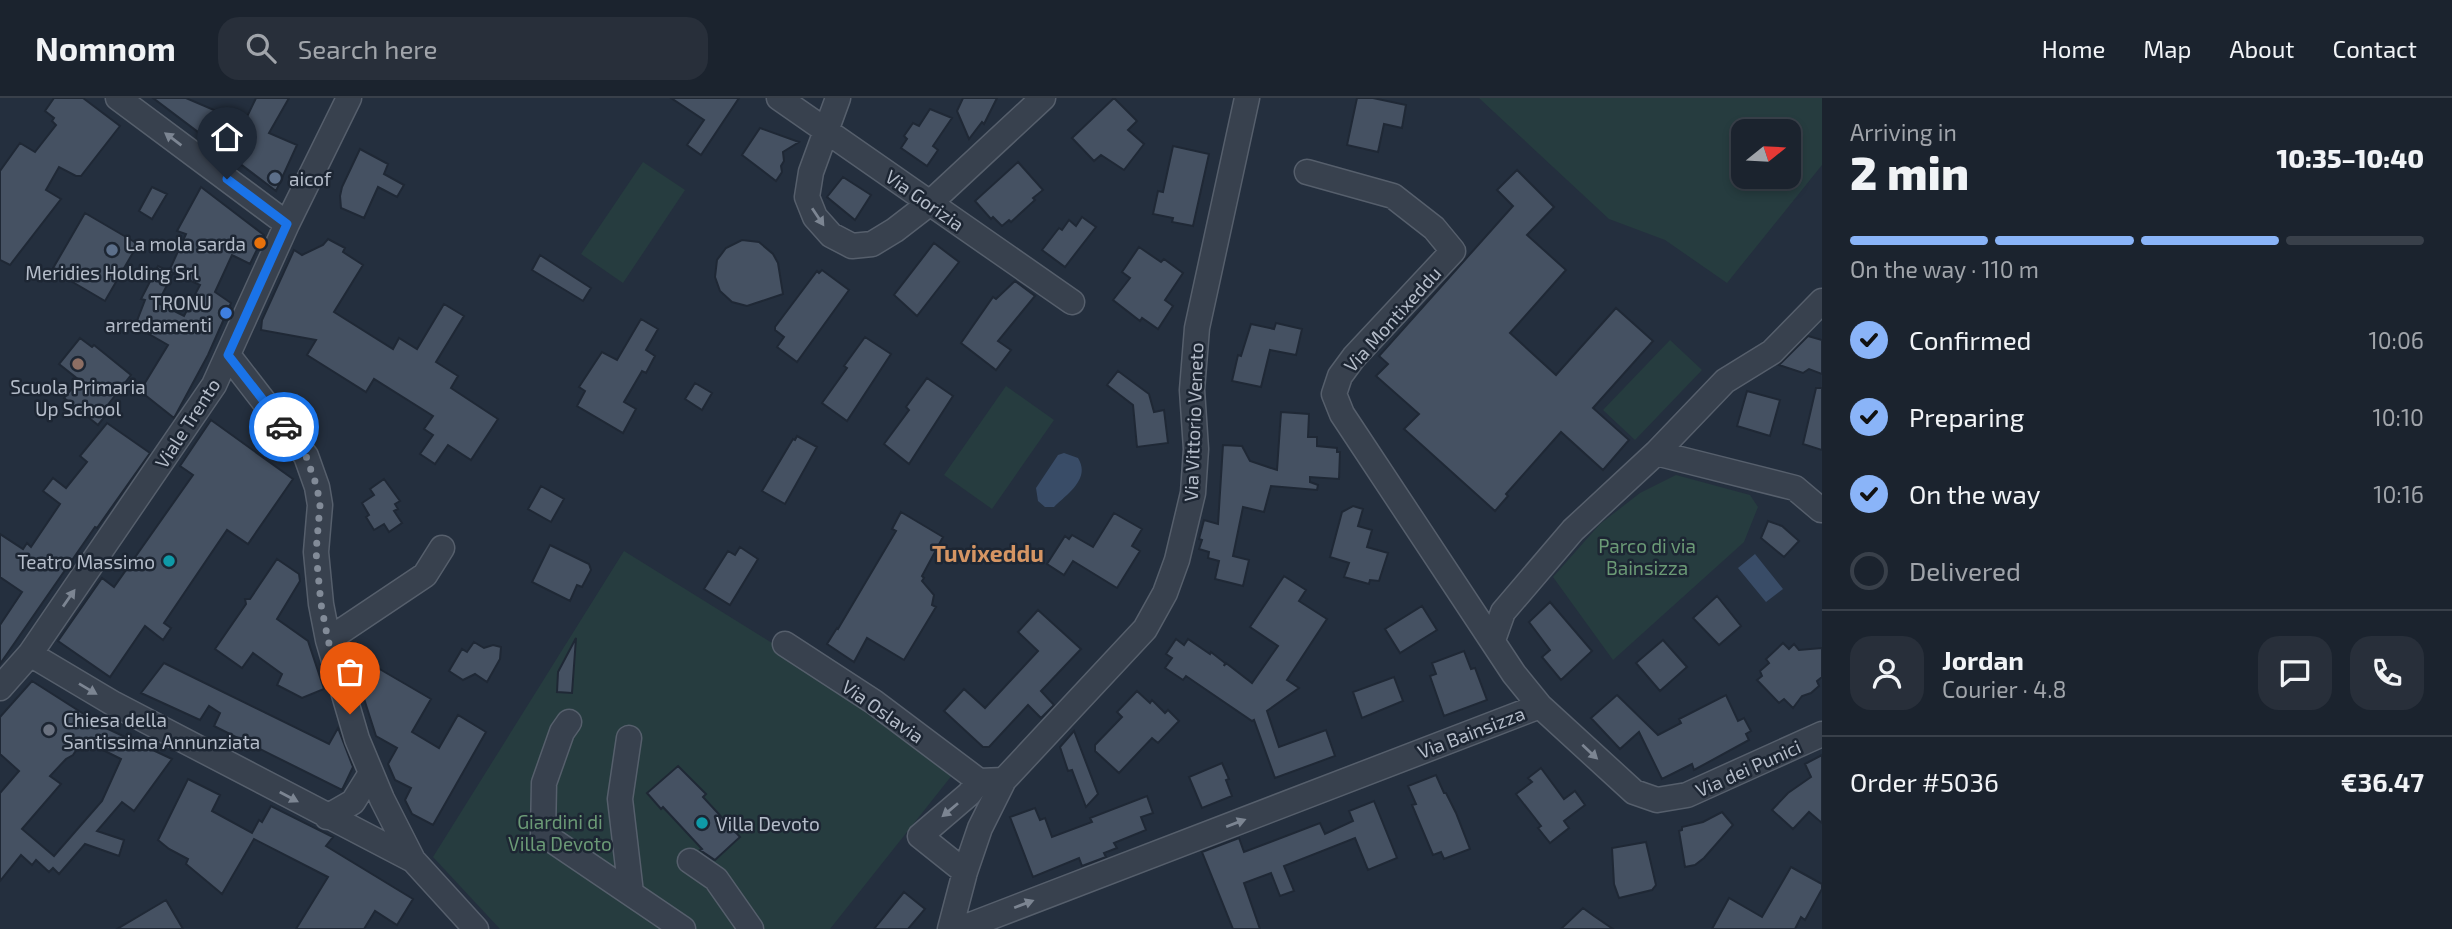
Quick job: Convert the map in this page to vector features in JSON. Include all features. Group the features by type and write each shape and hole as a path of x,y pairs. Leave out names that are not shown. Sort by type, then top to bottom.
{"street":[{"path":"118,98 287,224"},
{"name":"Viale Trento","path":"0,688 30,654 214,385 287,224 349,98"},
{"name":"Via Gorizia","path":"779,98 1073,302"},
{"path":"838,98 824,130 811,172 807,197 815,217 831,235 852,246 872,244 895,230 930,203 1044,98"},
{"name":"Via Vittorio Veneto","path":"950,929 980,828 1004,780 1145,629 1165,593 1177,560 1194,493 1196,449 1192,390 1196,328 1247,98"},
{"name":"Via Montixeddu","path":"1307,172 1393,196 1434,228 1454,251 1354,357 1340,376 1334,394 1342,414 1493,640"},
{"path":"1493,640 1503,612 1566,539 1656,453 1725,381 1772,352 1822,301"},
{"path":"228,355 306,456 317,487 320,505 316,552 321,604 328,640 371,773 413,860 476,929"},
{"path":"1656,453 1795,488 1821,510"},
{"path":"328,640 425,575 442,548"},
{"name":"Via Bainsizza","path":"960,929 1540,706 1514,674 1493,640"},
{"name":"Via Oslavia","path":"785,644 874,702 979,781"},
{"path":"30,654 114,704 413,860"},
{"name":"Via dei Punici","path":"1540,706 1634,792 1657,800 1687,795 1822,734"},
{"path":"569,722 562,732 544,783 543,834 683,929"},
{"path":"629,738 620,799 631,893"},
{"path":"327,817 353,802 371,773"},
{"path":"965,872 920,836 969,794 979,781 1004,780"},
{"path":"368,837 387,822 390,815"},
{"path":"690,861 716,879 751,929"}],"green space":[{"path":"1479,98 1822,98 1822,165 1727,283 1665,240 1609,219"},
{"path":"643,162 685,190 623,283 581,254"},
{"path":"1670,340 1702,370 1635,440 1603,410"},
{"path":"1006,386 1054,420 992,509 944,475"},
{"name":"Parco di via Bainsizza","path":"1676,475 1750,495 1758,507 1744,542 1613,660 1553,577 1600,524 1640,493"},
{"name":"Giardini di Villa Devoto","path":"624,551 785,651 953,774 830,929 500,929 433,857","holes":["678,766 706,794 703,797 740,837 711,863 700,850 702,849 648,793"]}],"water":[{"path":"1064,453 1078,458 1082,473 1080,479 1054,507 1045,507 1038,501 1036,488 1058,455"},
{"path":"1755,554 1783,589 1766,602 1738,568"}],"building":[{"path":"54,98 83,98 120,126 81,176 59,167 46,190 61,199 10,265 0,260 0,171 20,143 35,152 56,125 52,121 54,118 45,111"},
{"path":"153,98 186,98 244,123 256,98 289,98 269,133 297,145 276,191"},
{"path":"671,98 739,98 701,155 687,145 704,120"},
{"path":"963,98 997,98 984,124 982,122 969,139 957,111"},
{"path":"1114,98 1137,121 1128,130 1144,144 1124,170 1101,155 1094,161 1072,138"},
{"path":"1357,98 1373,98 1406,105 1402,128 1384,124 1378,152 1347,145"},
{"path":"930,109 952,118 933,146 938,150 927,166 901,148 907,139 904,136 913,123 919,126"},
{"path":"760,128 799,142 783,152 782,172 776,181 742,155"},
{"path":"1173,146 1209,154 1193,226 1172,222 1173,218 1153,214 1158,191 1163,192"},
{"path":"360,149 388,164 384,174 404,185 397,197 378,187 364,218 341,208 340,196"},
{"path":"1018,162 1043,190 1011,222 1009,220 1002,226 993,217 991,219 975,201"},
{"path":"1517,170 1554,207 1527,235 1566,270 1510,333 1556,375 1616,308 1653,341 1593,408 1629,440 1603,470 1561,432 1506,494 1508,496 1495,511 1404,429 1419,414 1376,376 1388,364 1379,356 1513,206 1497,190"},
{"path":"843,177 871,195 855,220 827,197"},
{"path":"152,187 167,194 152,219 139,211"},
{"path":"201,187 264,235 250,264 232,255 215,292 231,303 208,355 174,418 140,391 168,345 135,326 145,300 141,299 158,266 173,273 158,303 184,316 200,285 169,271 186,234 177,231"},
{"path":"85,213 138,244 105,301 52,270"},
{"path":"1082,217 1096,227 1065,267 1042,250 1059,228 1062,230 1069,220 1076,226"},
{"path":"328,239 345,248 343,252 363,265 334,312 393,349 399,338 417,349 444,304 464,316 436,362 458,376 451,388 498,419 471,460 448,445 435,464 420,454 433,435 424,429 433,416 374,379 366,392 307,355 316,340 261,330 262,320 294,250 302,255 323,245"},
{"path":"742,240 759,242 773,254 778,263 783,294 747,306 732,302 720,291 715,277 717,260 726,248"},
{"path":"934,243 959,262 917,316 894,295"},
{"path":"1139,247 1161,262 1164,259 1183,273 1165,300 1173,306 1158,329 1142,318 1140,321 1113,300 1130,278 1122,272"},
{"path":"540,255 591,288 583,301 532,270"},
{"path":"822,270 849,290 797,362 777,347 784,337 775,327 817,271 819,273"},
{"path":"1015,281 1035,296 998,341 1011,350 996,370 961,343 993,297 996,299"},
{"path":"641,319 658,329 646,350 655,356 646,373 642,371 624,402 636,409 623,433 577,406 585,391 579,387 602,352 617,360"},
{"path":"1276,323 1302,329 1296,355 1270,350 1261,387 1232,381 1238,355 1241,356 1251,324 1274,329"},
{"path":"1808,336 1822,340 1822,374 1809,369 1803,373 1779,365"},
{"path":"865,337 891,354 847,421 822,403"},
{"path":"80,338 92,347 94,345 131,375 107,406 111,409 98,425 64,398 79,380 59,364"},
{"path":"1118,371 1149,394 1154,412 1164,410 1168,443 1137,447 1133,405 1107,385"},
{"path":"927,378 953,396 909,464 884,444 909,410 906,407"},
{"path":"695,383 712,393 702,410 685,399"},
{"path":"1816,388 1822,388 1822,450 1803,444"},
{"path":"1747,391 1780,400 1770,436 1737,426"},
{"path":"1281,412 1309,414 1308,437 1317,437 1317,446 1337,448 1337,452 1340,452 1339,479 1310,477 1310,482 1318,485 1317,490 1271,486 1264,512 1243,507 1233,556 1249,560 1243,586 1215,579 1219,561 1208,558 1209,552 1199,549 1202,540 1199,539 1204,520 1218,524 1223,445 1242,446 1250,461 1277,470"},
{"name":"Teatro Massimo","path":"211,420 293,479 248,544 227,530 164,623 171,628 163,640 145,626 110,677 58,641 102,578 114,587 193,475 180,466"},
{"path":"107,423 150,453 0,664 0,625 22,592 0,577 0,534 23,549 27,543 31,547 60,504 43,491 53,478 66,488 87,462 80,456"},
{"path":"797,436 817,447 785,504 762,491"},
{"path":"384,479 400,501 395,504 398,509 394,511 402,523 389,532 384,524 374,530 362,503 374,495 370,489"},
{"path":"541,486 564,499 551,522 528,509"},
{"path":"1353,506 1363,509 1358,526 1372,530 1367,547 1388,553 1379,581 1370,580 1369,584 1344,577 1349,563 1330,557 1342,512"},
{"path":"901,512 943,537 922,576 922,581 934,595 932,605 936,607 904,660 867,638 854,662 827,644 896,531 892,529"},
{"path":"1114,513 1142,529 1132,546 1140,551 1117,588 1073,561 1064,575 1047,564 1065,536 1069,539 1072,535 1093,547"},
{"path":"1768,521 1782,526 1799,541 1784,557 1761,538"},
{"path":"550,545 589,564 591,570 582,587 577,585 570,601 532,582"},
{"path":"740,547 758,559 730,605 704,589 728,551 735,555"},
{"path":"277,559 299,574 300,581 277,619 308,641 324,689 302,698 277,685 282,674 253,653 242,668 215,649 246,604 245,599 250,599"},
{"path":"1284,576 1306,590 1299,601 1327,619 1287,680 1299,688 1267,711 1279,747 1326,730 1335,756 1275,778 1254,720 1186,676 1183,680 1165,668 1172,658 1166,654 1176,639 1184,645 1188,639 1210,654 1211,652 1225,663 1224,666 1226,663 1252,683 1278,646 1250,627"},
{"path":"1717,596 1741,626 1719,645 1693,618"},
{"path":"1550,602 1592,651 1561,680 1542,657 1550,650 1529,622"},
{"path":"1422,606 1437,630 1400,653 1385,629"},
{"path":"1038,610 1081,649 1041,691 1054,705 1041,718 1028,705 989,747 983,747 944,711 964,689 985,708 1038,651 1018,632"},
{"path":"576,638 572,693 557,692 558,672"},
{"path":"1663,640 1687,667 1660,691 1636,663"},
{"path":"474,642 484,648 493,645 501,647 500,659 487,682 475,674 463,680 449,671 462,649 467,652"},
{"path":"1783,643 1789,649 1794,644 1799,650 1822,648 1822,677 1817,681 1819,686 1802,696 1793,708 1784,699 1779,703 1757,680 1762,676 1760,671 1769,663 1766,659"},
{"path":"1464,651 1471,669 1475,668 1487,700 1444,716 1430,676 1436,674 1432,663"},
{"path":"164,663 329,744 338,728 353,767 342,790 214,726 220,713 209,706 200,720 141,693"},
{"path":"371,664 431,699 412,732 439,748 458,715 486,732 433,825 412,814 405,800 411,788 395,780 388,764 397,748 376,736 358,680 364,669 367,671"},
{"path":"1394,677 1403,701 1362,718 1353,692"},
{"path":"32,681 106,728 172,759 134,811 122,802 97,831 124,840 119,856 85,844 59,874 53,868 49,872 36,860 32,865 21,855 0,881 0,793 19,771 0,754 0,717","holes":["83,740 121,759 102,801 54,856 22,829 61,784 50,776 73,755"]},
{"path":"1137,691 1150,703 1152,700 1165,713 1168,710 1179,721 1158,743 1152,738 1119,773 1095,751 1095,745 1122,717 1117,712"},
{"path":"1617,695 1658,735 1681,723 1679,719 1726,695 1738,721 1744,718 1751,731 1746,734 1749,740 1694,770 1692,764 1662,779 1639,732 1620,749 1591,718"},
{"path":"1074,731 1098,794 1086,807 1072,770 1068,771 1060,747"},
{"path":"1822,755 1822,823 1809,812 1793,829 1772,810 1788,793 1811,777 1805,764"},
{"path":"1222,763 1232,796 1202,808 1189,777"},
{"name":"Villa Devoto","path":"678,766 706,794 703,797 740,837 715,860 700,850 702,849 647,793"},
{"path":"1541,768 1564,799 1575,791 1585,805 1564,821 1569,828 1550,843 1538,828 1541,826 1516,794 1532,782 1528,778"},
{"path":"1436,775 1456,813 1470,849 1444,859 1441,852 1433,855 1412,805 1416,804 1408,786"},
{"path":"188,779 220,795 212,811 252,833 271,806 333,837 326,846 413,899 397,925 375,911 364,929 296,929 328,877 254,839 222,894 186,864 188,859 158,840"},
{"path":"1147,796 1153,813 1141,817 1146,830 1114,843 1117,848 1104,853 1106,857 1082,866 1079,858 1033,877 1010,817 1035,808 1040,820 1045,818 1052,837 1092,822 1090,818"},
{"path":"1374,801 1397,858 1368,870 1355,838 1284,866 1294,891 1280,896 1271,873 1244,883 1260,929 1233,929 1202,852 1239,838 1244,852 1320,823 1325,834 1353,821 1349,811"},
{"path":"1722,812 1733,825 1704,858 1695,865 1685,867 1679,831 1682,827 1703,822"},
{"path":"1646,842 1656,885 1652,890 1619,898 1614,884 1612,848"},
{"path":"1791,867 1822,884 1822,889 1805,920 1801,917 1795,929 1712,929 1729,898 1762,917"},
{"path":"904,892 925,909 908,929 874,929"},
{"path":"166,900 183,929 117,929"},
{"path":"1583,908 1594,916 1613,929 1561,929"}],"way so far":[{"path":"284,427 306,456 317,487 320,505 316,552 321,604 328,640 350,714"}],"place":[{"name":"aicof","path":"275,178"},
{"name":"La mola sarda","path":"260,243"},
{"name":"Meridies Holding Srl","path":"112,250"},
{"name":"TRONU arredamenti","path":"226,313"},
{"name":"Scuola Primaria Up School","path":"78,364"},
{"name":"Teatro Massimo","path":"169,561"},
{"name":"Chiesa della Santissima Annunziata","path":"49,730"},
{"name":"Villa Devoto","path":"702,823"}],"district":[{"name":"Tuvixeddu","path":"988,553"}],"route":[{"path":"227,179 287,224 228,355 284,427"}]}
